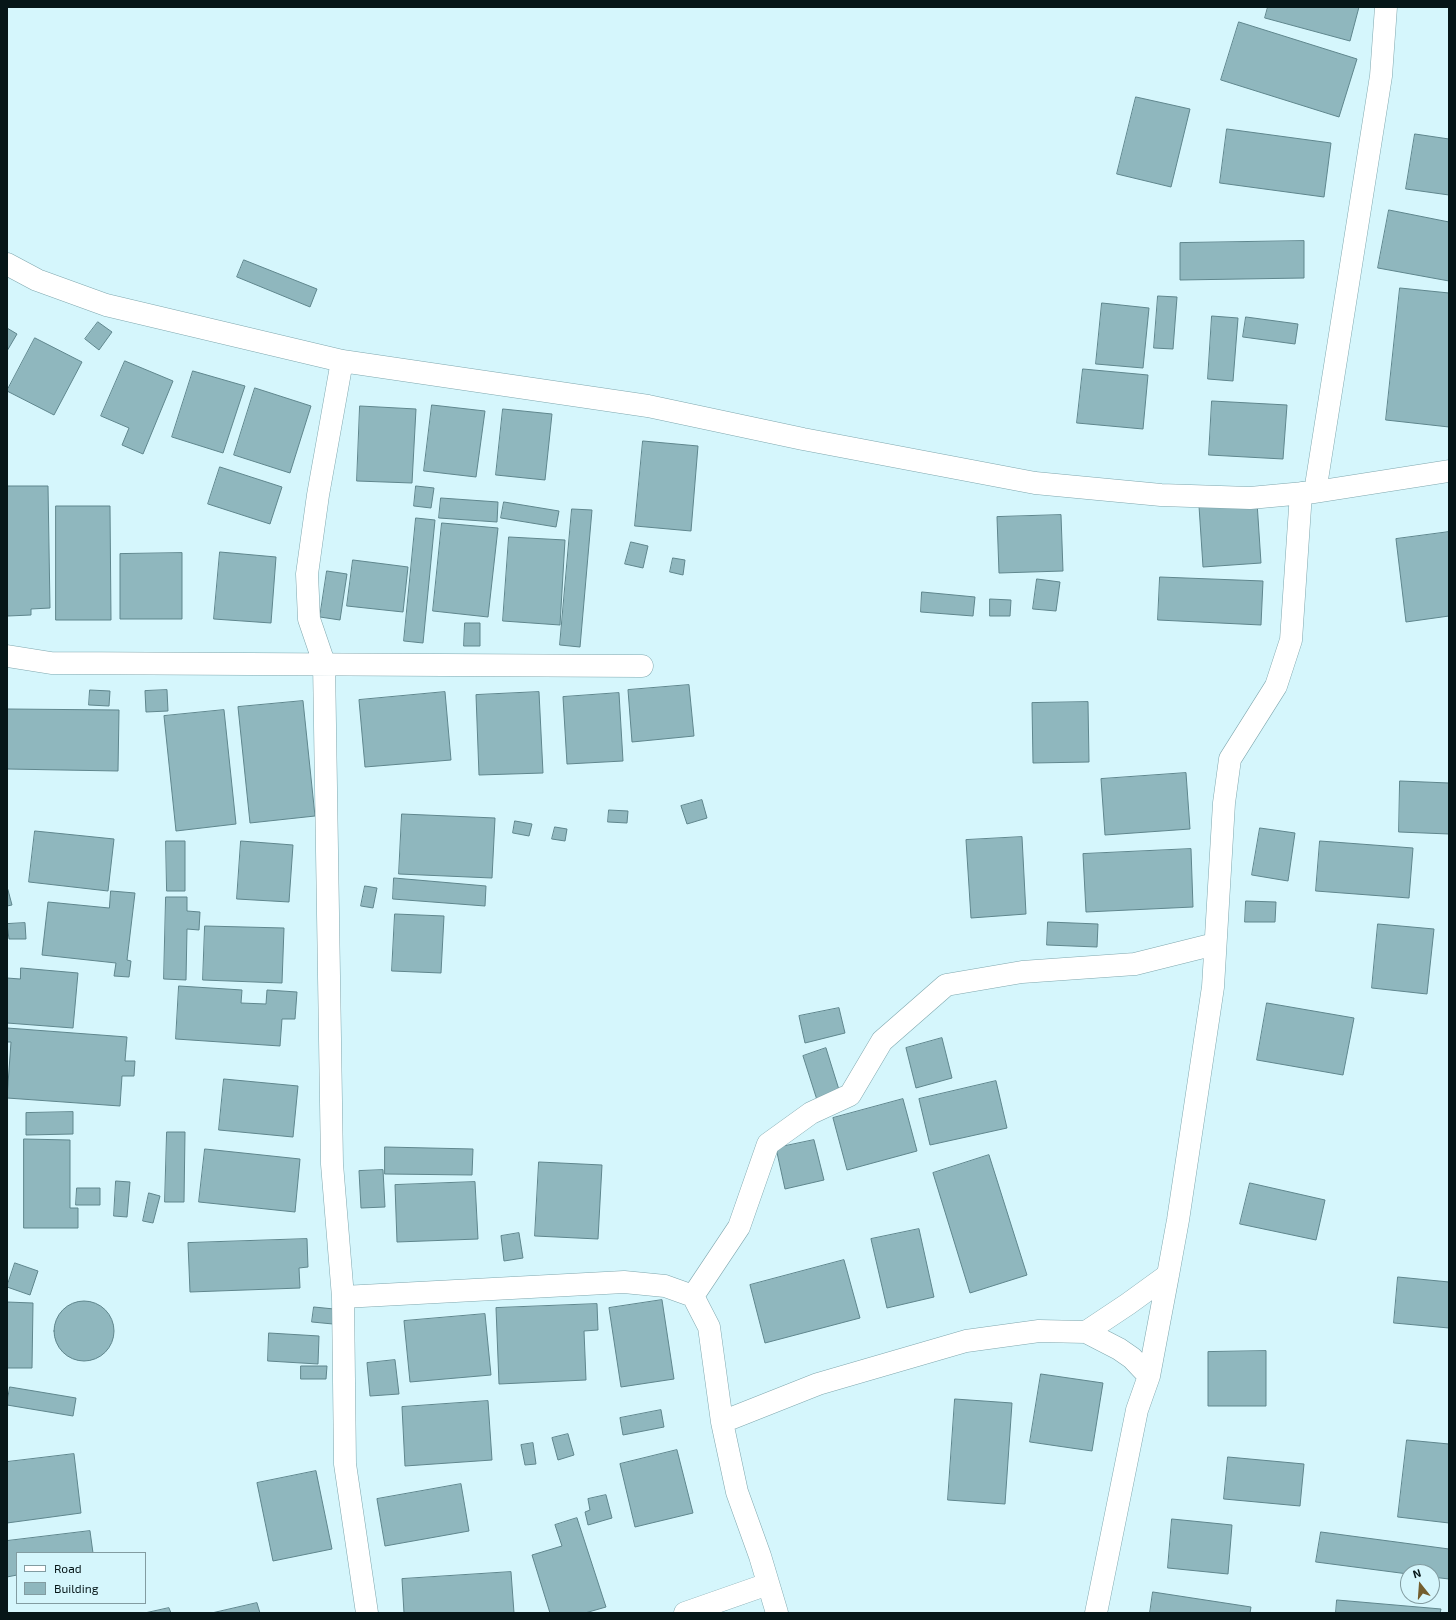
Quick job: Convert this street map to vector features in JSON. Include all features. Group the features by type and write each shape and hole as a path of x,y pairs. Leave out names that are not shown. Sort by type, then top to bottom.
{"street":[{"path":"1096,1613 1137,1410 1148,1376 1179,1212 1213,987 1224,803 1230,759 1276,686 1291,640 1308,492 1381,76 1386,7"},
{"path":"7,264 37,280 106,305 342,361 648,406 803,439 1035,483 1161,496 1250,498 1308,492 1449,471"},
{"path":"342,361 318,495 307,574 309,619 324,663 332,1164 343,1297 345,1464 367,1613"},
{"path":"7,656 51,663 324,663 642,666"},
{"path":"693,1296 739,1227 768,1144 811,1113 850,1095 882,1041 946,984 1022,972 1135,964 1215,944"},
{"path":"1086,1332 1168,1275"},
{"path":"343,1297 624,1282 665,1286 693,1296 709,1327 722,1422 738,1492 760,1556 777,1613"},
{"path":"722,1422 818,1384 966,1341 1039,1331 1086,1332 1119,1349 1132,1358 1148,1376"},
{"path":"686,1613 768,1584"}],"building":[{"path":"1268,7 1359,7 1350,41 1265,18"},
{"path":"1239,22 1357,59 1339,117 1221,80"},
{"path":"1136,97 1190,109 1171,187 1117,174"},
{"path":"1227,129 1331,143 1324,197 1220,183"},
{"path":"1415,134 1449,139 1449,195 1406,189"},
{"path":"1389,210 1449,222 1449,281 1378,268"},
{"path":"1304,241 1304,278 1180,280 1180,243"},
{"path":"244,260 317,289 310,307 237,277"},
{"path":"1400,288 1449,293 1449,427 1386,420"},
{"path":"1158,296 1177,297 1173,349 1154,348"},
{"path":"1102,303 1149,308 1143,368 1096,364"},
{"path":"1212,316 1238,318 1233,381 1208,379"},
{"path":"1246,317 1298,324 1295,344 1243,337"},
{"path":"98,322 112,332 99,350 85,339"},
{"path":"7,328 17,334 7,351"},
{"path":"35,338 82,362 54,415 7,391"},
{"path":"125,361 173,381 143,454 122,445 129,428 101,416"},
{"path":"1083,369 1148,375 1143,429 1077,423"},
{"path":"193,371 245,386 223,453 172,437"},
{"path":"255,388 311,406 290,473 234,455"},
{"path":"1212,401 1287,405 1283,459 1209,455"},
{"path":"432,405 485,411 476,477 424,471"},
{"path":"360,406 416,409 412,483 357,481"},
{"path":"503,409 552,414 545,480 496,475"},
{"path":"643,441 698,446 691,531 635,526"},
{"path":"220,467 282,487 270,524 208,504"},
{"path":"7,486 48,486 50,608 31,609 31,615 8,616"},
{"path":"416,486 434,488 431,508 414,506"},
{"path":"441,498 498,502 497,522 439,518"},
{"path":"504,502 559,511 556,527 501,518"},
{"path":"1257,502 1261,563 1203,567 1199,506"},
{"path":"56,506 110,506 111,620 56,620"},
{"path":"572,509 592,510 580,647 560,645"},
{"path":"1061,515 1063,571 999,573 997,517"},
{"path":"416,518 435,520 423,643 404,641"},
{"path":"442,523 498,528 488,617 433,611"},
{"path":"1449,532 1449,616 1406,622 1396,539"},
{"path":"509,537 565,540 560,625 503,621"},
{"path":"631,542 648,546 643,568 625,564"},
{"path":"220,552 276,557 271,623 214,619"},
{"path":"182,553 182,619 120,619 120,554"},
{"path":"673,558 685,560 683,575 670,572"},
{"path":"353,560 408,567 403,612 347,606"},
{"path":"327,571 347,574 340,620 320,617"},
{"path":"1160,577 1263,581 1261,625 1158,620"},
{"path":"1037,579 1060,582 1056,611 1033,609"},
{"path":"922,592 975,597 973,616 921,612"},
{"path":"990,599 1011,600 1010,616 990,616"},
{"path":"465,623 480,623 480,646 464,646"},
{"path":"689,685 694,736 632,742 628,690"},
{"path":"90,690 110,691 109,706 89,705"},
{"path":"167,690 168,711 146,712 145,691"},
{"path":"445,692 451,760 365,767 359,700"},
{"path":"539,692 543,773 479,775 476,695"},
{"path":"619,693 623,761 567,764 563,697"},
{"path":"303,701 315,816 250,823 238,707"},
{"path":"1088,702 1089,762 1033,763 1032,703"},
{"path":"7,709 119,710 118,771 7,769"},
{"path":"224,710 236,824 176,831 164,716"},
{"path":"1186,773 1190,829 1105,835 1101,779"},
{"path":"1400,781 1449,783 1449,834 1399,832"},
{"path":"702,800 707,818 687,824 681,806"},
{"path":"609,810 628,811 627,823 608,822"},
{"path":"402,814 495,818 492,878 399,874"},
{"path":"515,821 532,824 529,836 513,833"},
{"path":"555,827 567,829 565,841 552,839"},
{"path":"1260,828 1295,833 1288,881 1252,875"},
{"path":"35,831 114,839 108,891 29,882"},
{"path":"1022,837 1026,914 971,918 966,840"},
{"path":"166,841 185,841 185,891 167,891"},
{"path":"241,841 293,845 289,902 237,899"},
{"path":"1320,841 1413,848 1409,898 1316,891"},
{"path":"1191,849 1193,907 1086,912 1083,854"},
{"path":"394,878 486,886 485,906 393,899"},
{"path":"365,886 377,888 373,908 361,906"},
{"path":"8,890 12,905 7,906 7,891"},
{"path":"111,891 135,893 127,960 131,961 129,977 114,976 116,963 42,955 48,902 109,908"},
{"path":"166,897 187,897 187,911 200,912 199,930 187,929 186,980 164,979"},
{"path":"1246,901 1276,902 1275,922 1245,922"},
{"path":"395,914 444,916 441,973 392,971"},
{"path":"1048,922 1098,924 1097,947 1047,945"},
{"path":"25,923 26,939 9,939 7,924"},
{"path":"1378,924 1434,929 1427,994 1372,988"},
{"path":"205,926 284,928 282,983 203,980"},
{"path":"21,968 78,973 73,1028 7,1023 7,978 20,979"},
{"path":"179,986 242,990 241,1003 266,1004 267,990 297,992 295,1019 282,1019 280,1046 176,1039"},
{"path":"1267,1003 1354,1018 1343,1075 1257,1060"},
{"path":"839,1008 845,1033 805,1043 799,1016"},
{"path":"7,1028 127,1037 125,1061 135,1061 134,1076 122,1076 120,1106 7,1098 11,1042 7,1042"},
{"path":"942,1038 952,1078 916,1088 906,1048"},
{"path":"826,1048 840,1093 817,1100 803,1056"},
{"path":"224,1079 298,1086 293,1137 219,1130"},
{"path":"996,1081 1007,1128 930,1145 919,1099"},
{"path":"903,1099 917,1151 847,1170 833,1118"},
{"path":"73,1112 73,1134 26,1135 26,1113"},
{"path":"167,1132 185,1132 184,1202 165,1202"},
{"path":"24,1139 70,1140 70,1208 78,1208 78,1228 24,1228"},
{"path":"814,1140 824,1180 785,1189 776,1148"},
{"path":"385,1147 473,1149 472,1175 385,1174"},
{"path":"205,1149 300,1159 295,1212 199,1202"},
{"path":"989,1155 1027,1275 970,1293 933,1173"},
{"path":"539,1162 602,1165 598,1239 535,1236"},
{"path":"383,1170 385,1207 361,1208 359,1171"},
{"path":"116,1181 130,1182 127,1217 114,1216"},
{"path":"475,1182 478,1239 397,1242 395,1185"},
{"path":"1250,1183 1325,1200 1316,1240 1240,1224"},
{"path":"77,1188 100,1188 100,1205 76,1205"},
{"path":"149,1193 160,1196 153,1223 143,1221"},
{"path":"919,1229 934,1297 887,1308 871,1239"},
{"path":"519,1233 523,1258 504,1261 501,1236"},
{"path":"307,1239 308,1267 299,1268 300,1288 190,1292 188,1243"},
{"path":"844,1260 860,1318 765,1343 750,1285"},
{"path":"15,1263 38,1271 30,1295 7,1287"},
{"path":"1398,1277 1449,1282 1449,1328 1394,1323"},
{"path":"662,1300 674,1379 621,1387 609,1308"},
{"path":"78,1301 90,1301 101,1306 109,1314 114,1325 112,1343 101,1356 90,1361 78,1361 67,1356 59,1348 54,1337 54,1325 59,1314 67,1306"},
{"path":"7,1302 33,1303 32,1368 7,1368"},
{"path":"597,1304 598,1330 584,1331 586,1380 499,1384 496,1308"},
{"path":"314,1307 334,1309 333,1324 312,1322"},
{"path":"485,1314 491,1375 410,1382 404,1321"},
{"path":"269,1333 319,1336 318,1364 268,1361"},
{"path":"1266,1351 1266,1406 1208,1406 1208,1352"},
{"path":"395,1360 399,1394 370,1396 367,1363"},
{"path":"301,1366 327,1366 326,1379 301,1379"},
{"path":"1041,1374 1103,1383 1092,1451 1030,1442"},
{"path":"10,1387 76,1398 73,1416 7,1405"},
{"path":"955,1399 1012,1403 1005,1504 948,1500"},
{"path":"488,1401 492,1460 405,1466 402,1407"},
{"path":"661,1410 664,1427 623,1435 620,1418"},
{"path":"568,1434 574,1455 558,1460 552,1438"},
{"path":"1407,1440 1449,1444 1449,1523 1398,1517"},
{"path":"533,1443 536,1464 525,1465 521,1445"},
{"path":"677,1450 693,1513 635,1527 620,1464"},
{"path":"74,1454 81,1513 7,1523 7,1462"},
{"path":"1228,1457 1304,1464 1300,1506 1224,1499"},
{"path":"316,1471 332,1549 273,1561 257,1483"},
{"path":"461,1484 469,1531 385,1546 377,1499"},
{"path":"606,1495 612,1518 588,1525 585,1512 590,1510 588,1499"},
{"path":"577,1518 606,1607 585,1613 550,1613 532,1555 562,1546 555,1525"},
{"path":"1172,1519 1232,1525 1228,1574 1168,1568"},
{"path":"90,1531 93,1552 16,1552 16,1575 7,1577 7,1541"},
{"path":"1321,1532 1449,1549 1449,1579 1440,1578 1440,1564 1400,1564 1400,1573 1316,1562"},
{"path":"511,1572 514,1613 404,1613 402,1579"},
{"path":"1153,1592 1251,1607 1250,1613 1150,1613"},
{"path":"1337,1600 1441,1609 1440,1613 1336,1613"},
{"path":"257,1603 260,1613 212,1613"},
{"path":"169,1608 171,1613 145,1613"}]}
